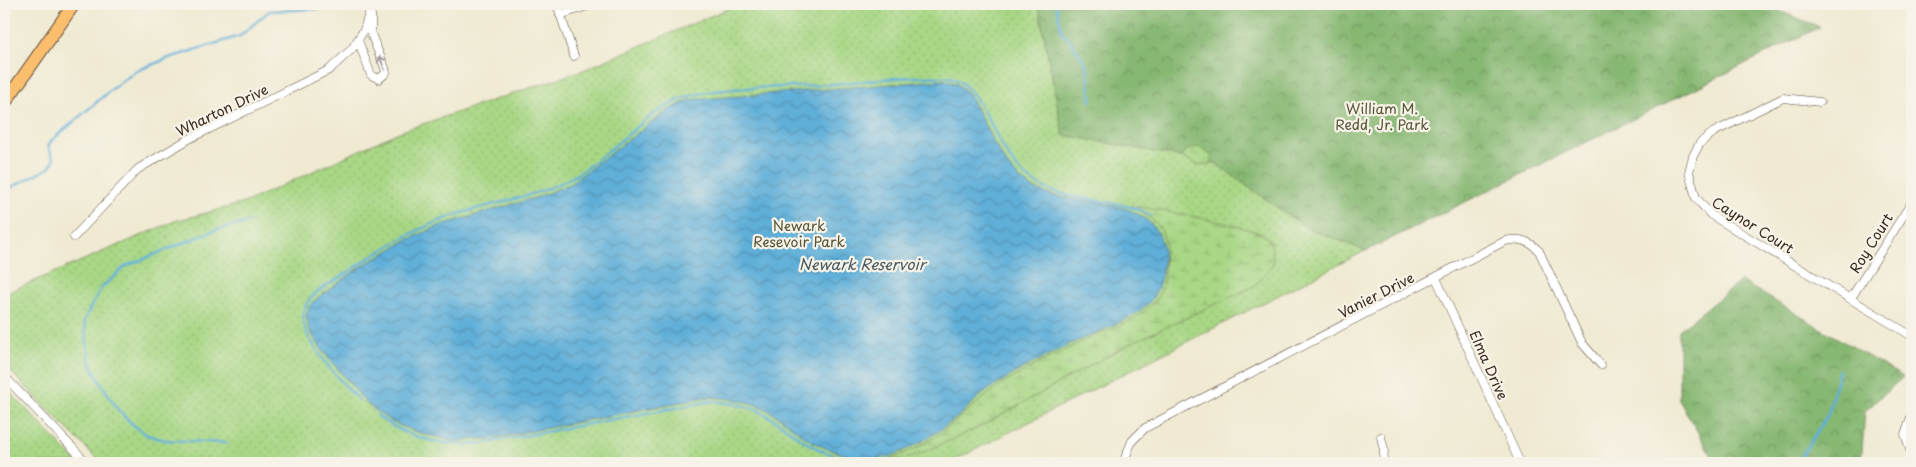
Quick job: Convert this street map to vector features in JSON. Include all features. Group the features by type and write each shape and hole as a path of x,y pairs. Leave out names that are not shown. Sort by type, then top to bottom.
{"main road":[{"path":"4,104 74,4"}],"street":[{"path":"557,4 574,56"},
{"path":"560,15 593,4"},
{"path":"358,40 371,75 379,79 386,73 371,34 372,8"},
{"name":"Wharton Drive","path":"74,238 138,168 189,140 329,70 342,60 358,40 372,8"},
{"name":"Caynor Court","path":"1820,102 1783,98 1714,132 1700,143 1693,156 1689,172 1696,198 1711,215 1912,336"},
{"name":"Roy Court","path":"1851,298 1912,202"},
{"name":"Vanier Drive","path":"1123,463 1127,449 1145,428 1505,241 1520,239 1539,251 1582,343 1601,365"},
{"name":"Elma Drive","path":"1436,278 1520,463"},
{"path":"4,376 87,463"},
{"path":"1912,414 1905,434 1912,455"},
{"path":"1381,438 1384,450 1383,463"}],"green space":[{"name":"Newark Resevoir Park","path":"739,4 1655,4 1791,34 949,463 101,463 4,365 4,294 175,221 244,203 399,132 583,70"},
{"name":"William M. Redd, Jr. Park","path":"1038,4 1762,4 1820,27 1366,251 1305,227 1215,163 1063,135"},
{"path":"1198,147 1212,156 1210,165 1196,164 1183,158 1183,152"},
{"path":"1130,206 1200,218 1257,232 1265,236 1270,242 1273,264 1255,286 1129,344 980,427 917,455 891,461 891,458 924,444 1008,381 1079,343 1129,321 1155,301 1161,291 1163,280 1164,238 1158,225 1146,215"},
{"path":"1741,281 1903,377 1865,411 1861,463 1716,463 1679,400 1679,330"},
{"path":"4,386 78,463 4,463"}],"water":[{"name":"Newark Reservoir","path":"944,80 957,84 966,91 1001,156 1010,168 1031,187 1063,197 1117,206 1147,220 1158,233 1161,240 1163,267 1159,285 1151,300 1135,314 1064,347 1012,375 980,396 939,431 907,450 885,458 875,459 840,453 808,439 759,406 740,400 706,397 496,438 453,441 416,432 392,422 368,405 322,350 310,331 306,316 310,305 362,266 407,240 441,225 538,197 570,184 668,110 689,100"}],"waterway":[{"path":"4,191 49,168 54,160 48,146 51,141 136,71 169,58 240,36 269,11 319,9 331,4"},
{"path":"1056,4 1062,33 1069,39 1087,66 1091,101"},
{"path":"359,400 322,358 307,332 303,320 304,310 315,294 385,248 428,226 458,214 541,191 567,180 582,171 656,113 672,103 701,93 731,89 811,86 895,78 946,77 958,80 978,101 1011,160 1033,182 1065,195 1118,204 1151,215"},
{"path":"227,443 165,440 147,435 132,424 118,410 96,375 89,358 84,320 101,288 126,266 213,231 249,222"},
{"path":"1797,463 1828,414 1839,370"},
{"path":"377,415 400,430 426,439 453,444 480,444 712,401 737,404 755,409 809,444 838,457 870,462 891,460"}]}
